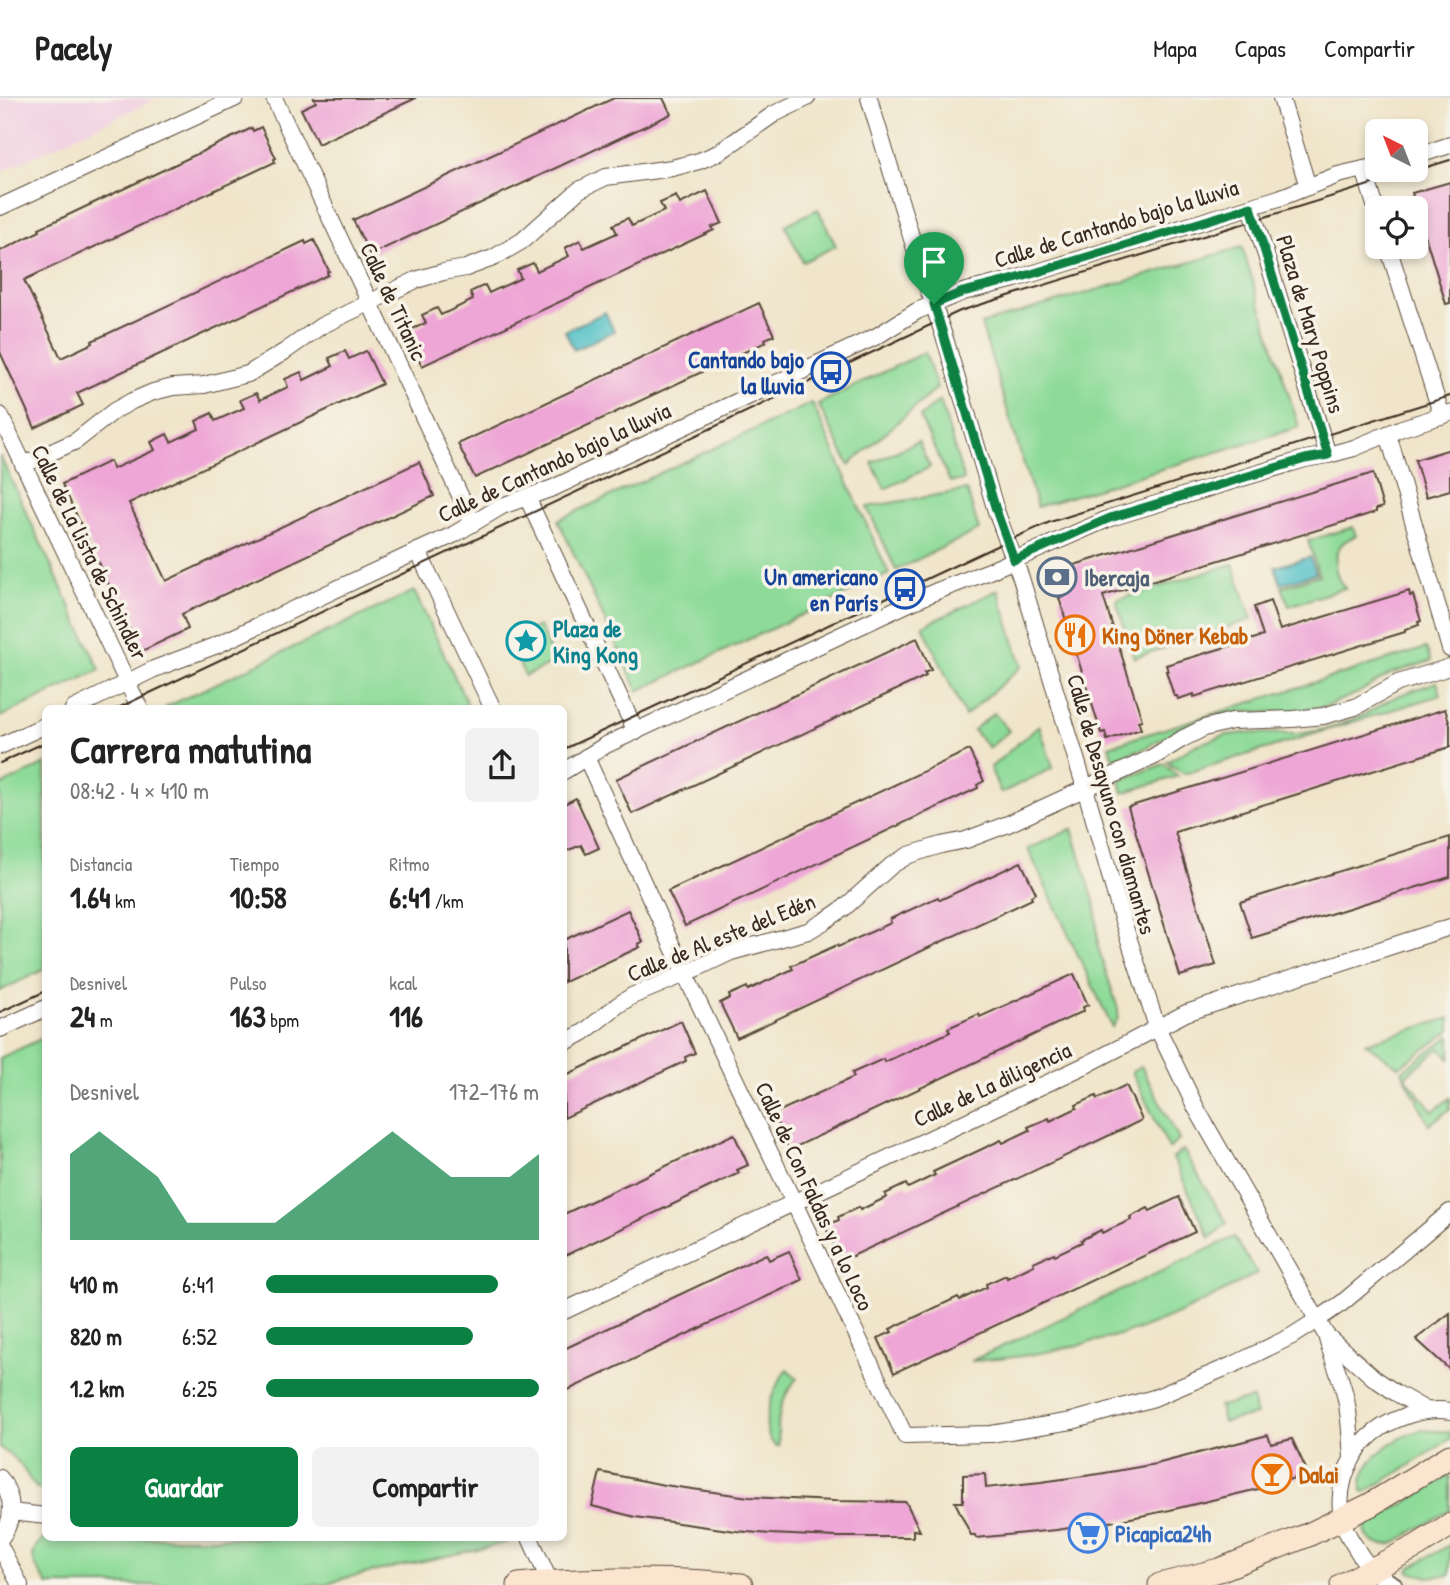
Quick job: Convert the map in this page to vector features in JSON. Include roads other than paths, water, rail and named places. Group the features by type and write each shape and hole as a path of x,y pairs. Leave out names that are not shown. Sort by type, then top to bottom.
{"main road":[{"path":"1160,1585 1219,1570 1308,1535 1389,1494 1450,1456"},
{"path":"1342,1585 1417,1546 1450,1525"},
{"path":"520,1585 657,1580 741,1585"}],"street":[{"path":"0,207 236,98"},
{"name":"Calle de Titanic","path":"274,98 473,523"},
{"path":"23,464 76,441 114,411 153,392 173,387 204,385 248,374 321,326 416,280 466,268 493,258 522,242 579,190 606,177 699,162 718,153 774,114 807,98"},
{"name":"Calle de Desayuno con diamantes","path":"869,98 1157,1027 1196,1108 1326,1335 1345,1395 1352,1457"},
{"path":"1281,98 1308,187"},
{"path":"1428,152 1450,145"},
{"name":"Calle de Cantando bajo la lluvia","path":"82,705 127,682 217,645 418,551 502,506 553,488 865,341 917,311 963,292 1251,207 1324,180 1365,168"},
{"name":"Plaza de Mary Poppins","path":"1251,207 1328,455"},
{"path":"567,769 636,732 904,606 1110,518 1305,459 1354,448 1446,415 1392,259"},
{"name":"Calle de La lista de Schindler","path":"0,415 138,705"},
{"path":"1388,434 1450,649"},
{"path":"527,497 636,732"},
{"path":"418,551 491,705"},
{"name":"Calle de Al este del Edén","path":"567,1042 632,996 731,952 808,930 825,922 892,865 909,855 980,836 1153,757 1204,728 1231,721 1323,716 1355,707 1398,683 1450,667"},
{"path":"0,746 42,727"},
{"path":"586,757 685,974"},
{"name":"Calle de La diligencia","path":"567,1310 1088,1064 1186,1013 1450,927"},
{"name":"Calle de Con Faldas y a lo Loco","path":"685,974 905,1436 991,1434 1072,1421 1143,1402 1237,1363 1292,1336 1317,1320"},
{"path":"0,1029 42,1009"},
{"path":"1317,1320 1450,1212"},
{"name":"Calle de Desayuno con diamantes","path":"1326,1335 1374,1378 1426,1410"},
{"path":"1394,1585 1380,1578 1372,1570 1353,1545 1342,1519 1344,1483 1352,1457 1361,1445 1399,1419 1426,1410 1450,1411"},
{"path":"0,1478 9,1495 11,1512 8,1525 0,1539"},
{"path":"11,1512 42,1516"},
{"path":"531,1541 550,1582"},
{"path":"0,1546 20,1585"}],"water":[{"path":"605,312 614,331 574,350 565,331"},
{"path":"1310,557 1316,573 1281,584 1275,567"}],"tram line":[{"path":"124,705 960,311 1450,160"},
{"path":"567,748 1050,522 1450,396"},
{"path":"0,763 42,744"},
{"path":"0,1012 42,993"}],"place":[{"name":"Cantando bajo la lluvia","path":"831,372"},
{"name":"Ibercaja","path":"1057,577"},
{"name":"Un americano en París","path":"905,589"},
{"name":"King Döner Kebab","path":"1075,635"},
{"name":"Plaza de King Kong","path":"526,641"},
{"name":"Dalai","path":"1272,1474"},
{"name":"Picapica24h","path":"1088,1533"}]}
